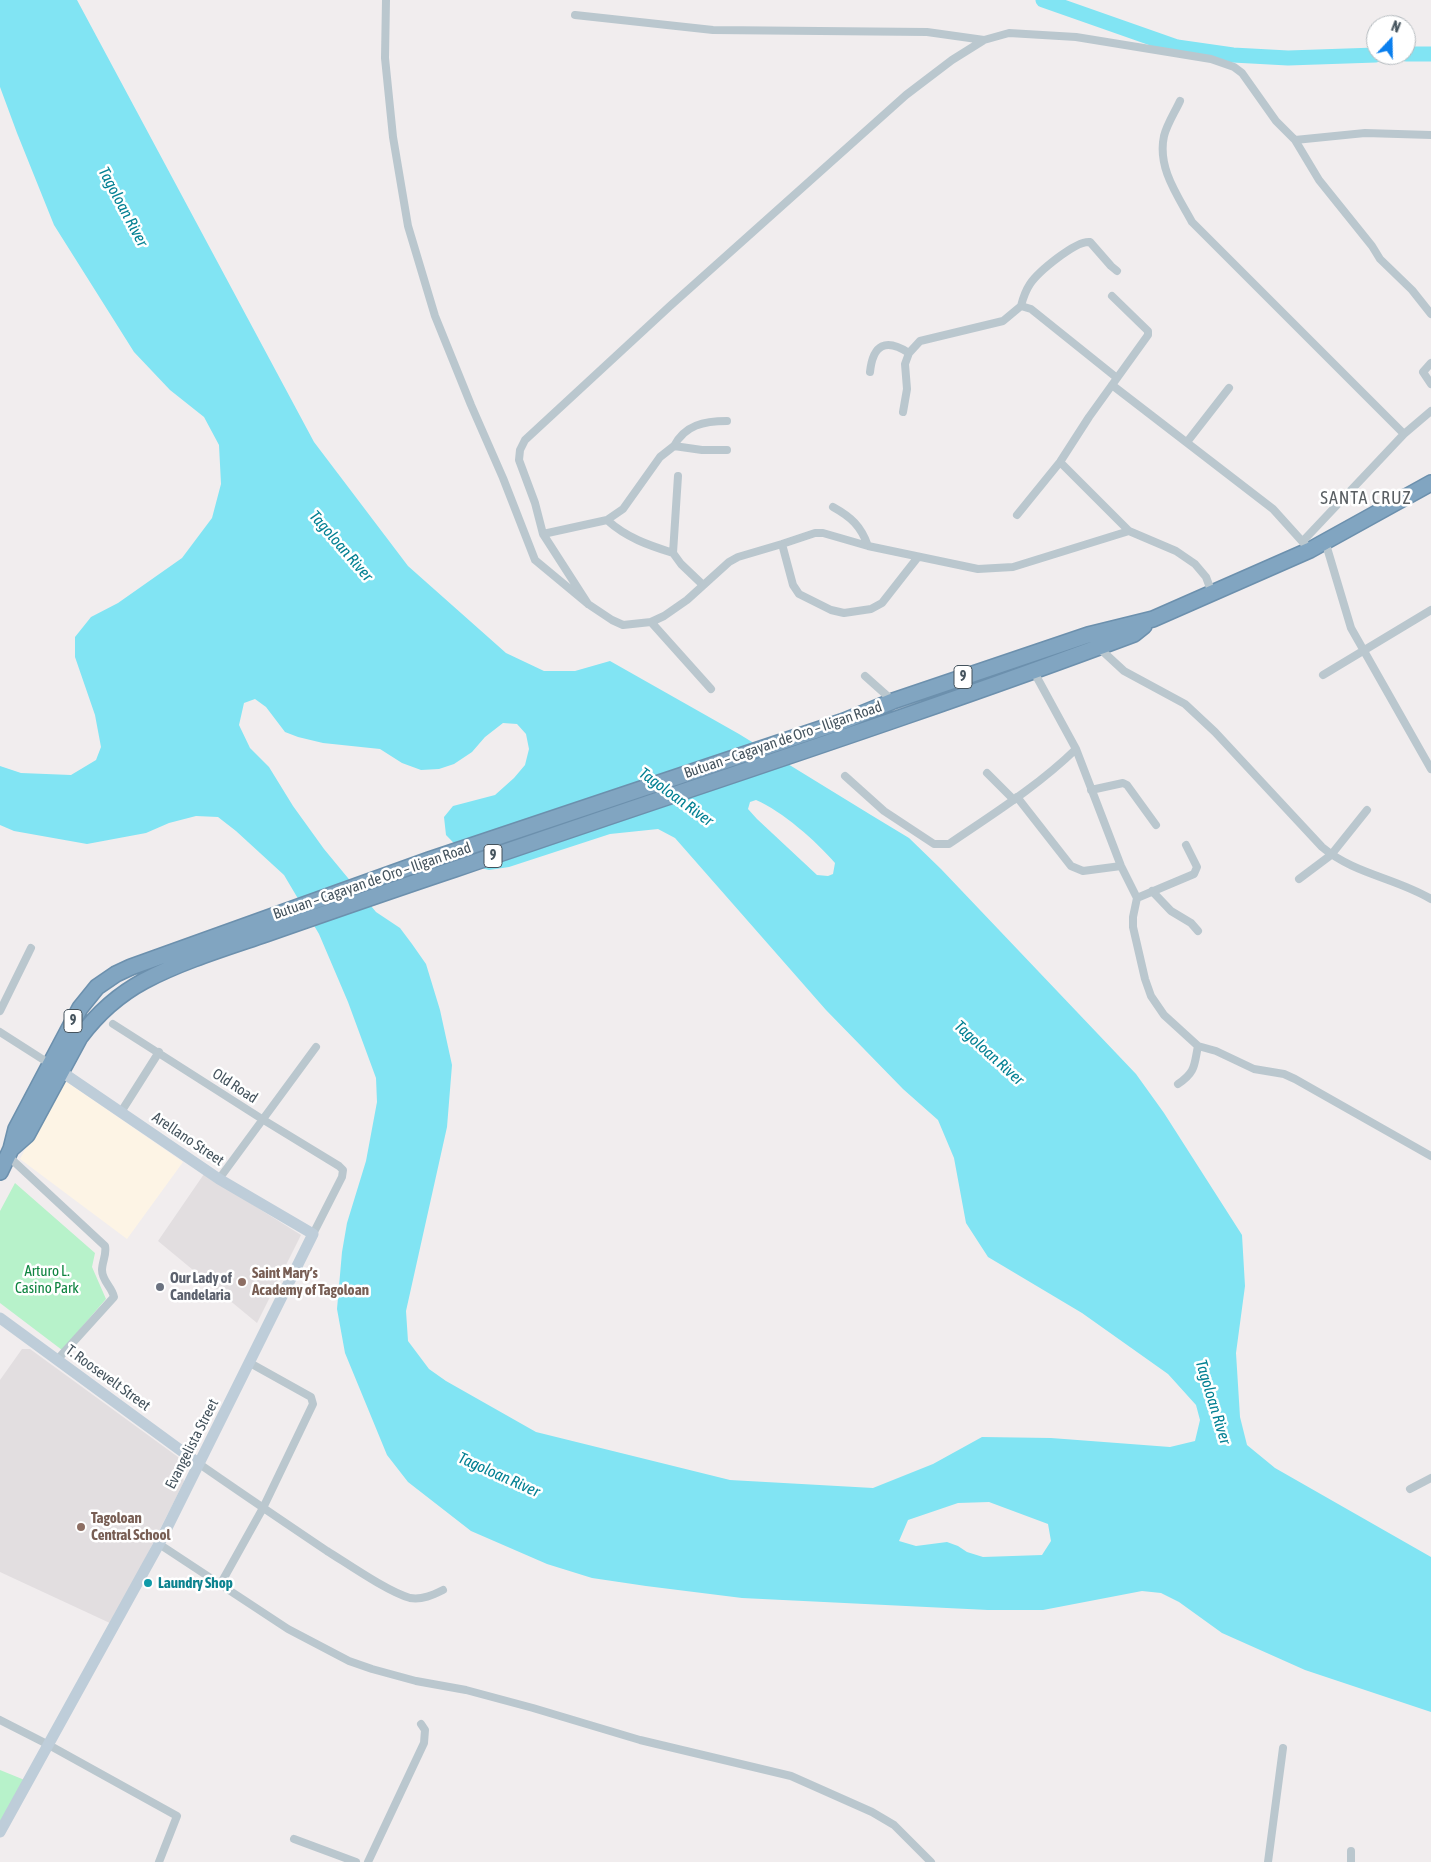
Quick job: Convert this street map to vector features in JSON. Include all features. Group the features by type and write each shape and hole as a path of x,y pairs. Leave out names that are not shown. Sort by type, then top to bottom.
{"highway":[{"name":"Butuan – Cagayan de Oro – Iligan Road","path":"193,952 429,860 844,721 893,702 1088,635 1153,619 1212,593 1306,545 1325,541 1431,483"},
{"name":"Butuan – Cagayan de Oro – Iligan Road","path":"193,952 890,722 1034,672 1134,634 1153,619"},
{"name":"9","path":"55,1068 80,1008 97,987 116,974 131,967 193,952"},
{"name":"9","path":"0,1172 16,1129 55,1068 80,1037 109,1004 193,952"}],"street":[{"path":"386,0 385,58 392,138 408,226 435,316 535,560 588,604 623,625 651,622 664,616 687,600 738,557 815,532 823,532 868,546 978,569 1002,569 1129,531"},
{"path":"575,15 712,30 927,32 984,40"},
{"path":"588,604 544,534 519,460 520,450 525,440 670,306 906,96 952,60 984,40 1009,33 1076,36 1211,59 1234,67 1242,73 1276,121 1295,140 1319,180 1372,246 1380,259 1412,290 1431,314"},
{"path":"1180,101 1164,135 1162,159 1169,180 1192,222 1404,434"},
{"path":"1295,140 1365,133 1431,135"},
{"path":"903,412 907,389 905,364 909,353 920,341 1003,320 1021,306 1030,284 1041,271 1081,242 1090,242 1110,266 1117,271"},
{"path":"1017,515 1060,462 1089,417 1149,333 1112,296"},
{"path":"1021,306 1030,309 1186,442 1273,509 1306,545 1404,434 1431,411"},
{"path":"870,372 871,360 877,349 884,345 892,344 909,353"},
{"path":"1431,363 1423,372 1431,384"},
{"path":"1186,442 1229,388"},
{"path":"544,534 607,520 623,509 660,457 674,446 678,437 689,427 709,421 727,421"},
{"path":"674,446 702,450 727,450"},
{"path":"1060,462 1129,531 1176,551 1195,564 1206,577 1212,593"},
{"path":"678,476 673,552 681,564 703,585"},
{"path":"833,507 857,523 863,532 868,546"},
{"path":"607,520 616,529 636,541 673,552"},
{"path":"1325,541 1351,628 1431,769"},
{"path":"782,544 793,585 799,594 831,610 844,613 871,609 882,603 918,557"},
{"path":"1323,675 1431,610"},
{"path":"651,622 711,689"},
{"path":"1098,647 1124,671 1185,704 1215,732 1331,855 1351,866 1413,888 1431,899"},
{"path":"1034,672 1076,750 1121,866 1136,898 1133,928 1145,979 1151,996 1164,1015 1198,1046 1216,1051 1254,1069 1284,1074 1295,1079 1431,1156"},
{"path":"865,676 893,702"},
{"path":"845,776 884,811 934,844 949,844 1055,770 1076,750"},
{"path":"987,773 1015,799 1071,866 1083,871 1121,866"},
{"path":"1091,790 1123,783 1127,785 1156,825"},
{"path":"1299,879 1331,855 1367,810"},
{"path":"1136,898 1194,874 1197,867 1186,845"},
{"path":"1152,891 1171,911 1192,923 1198,931"},
{"path":"0,1011 32,948"},
{"name":"Old Road","path":"113,1024 343,1170"},
{"path":"0,1032 55,1068"},
{"path":"1178,1084 1189,1077 1198,1046"},
{"path":"220,1179 316,1047"},
{"path":"121,1112 159,1052"},
{"name":"Arellano Street","path":"55,1068 220,1179 313,1234"},
{"path":"6,1152 106,1249 102,1270 114,1297 57,1360"},
{"name":"Evangelista Street","path":"0,1832 159,1544 342,1177 343,1170"},
{"name":"T. Roosevelt Street","path":"0,1318 198,1463"},
{"path":"220,1585 263,1508 313,1401 311,1397 250,1363"},
{"path":"198,1463 352,1567 403,1595 410,1598 423,1598 443,1590"},
{"path":"1410,1489 1431,1478"},
{"path":"159,1544 301,1636 349,1661 416,1681 466,1690 640,1740 791,1776 872,1812 894,1825 931,1862"},
{"path":"0,1720 48,1744 177,1816 159,1862"},
{"path":"368,1862 422,1746 425,1733 421,1724"},
{"path":"1268,1862 1283,1748"},
{"path":"294,1839 356,1862"},
{"path":"1350,1862 1351,1851"}],"shaded area":[{"path":"61,1078 183,1162 127,1239 20,1159"},
{"name":"Saint Mary’s Academy of Tagoloan","path":"204,1174 301,1235 257,1323 158,1241"},
{"name":"Tagoloan Central School","path":"22,1349 30,1349 178,1457 184,1482 112,1624 0,1572 0,1380"}],"green space":[{"name":"Arturo L. Casino Park","path":"15,1183 95,1253 92,1267 106,1299 62,1350 0,1303 0,1211"},
{"path":"0,1770 27,1781 0,1830"}],"water":[{"name":"Tagoloan River","path":"0,0 77,0 314,442 408,566 506,653 544,671 575,671 610,661 739,734 909,838 941,869 1136,1074 1164,1113 1242,1235 1245,1286 1236,1353 1240,1417 1247,1445 1275,1468 1431,1557 1431,1712 1305,1670 1222,1633 1179,1602 1161,1593 1142,1591 1043,1610 988,1610 742,1598 646,1586 592,1578 547,1564 471,1531 408,1482 387,1455 345,1353 337,1309 342,1252 347,1223 366,1161 377,1102 376,1078 348,1002 319,934 284,875 218,817 196,816 169,823 146,833 87,844 14,831 0,825 0,766 21,773 71,775 96,760 101,747 95,715 75,657 75,637 91,617 118,603 182,558 212,518 221,484 219,445 204,417 170,390 134,352 54,225 0,87","holes":["255,699 266,707 285,732 298,737 323,743 380,749 402,763 421,770 439,769 454,764 472,752 485,737 503,723 517,724 526,734 529,749 525,765 495,795 453,806 444,817 446,835 477,867 489,870 509,867 610,834 658,829 675,838 826,1010 903,1089 938,1120 954,1158 966,1223 988,1257 1082,1313 1168,1374 1196,1405 1200,1420 1195,1441 1170,1447 1051,1438 982,1437 933,1464 873,1488 730,1480 536,1432 446,1381 429,1369 408,1341 406,1311 447,1127 452,1065 440,1010 426,964 412,944 400,928 376,912 324,849 293,806 269,767 250,748 239,725 244,703","756,800 777,811 818,845 835,863 833,874 828,876 817,875 757,819 748,809 750,802","989,1502 1048,1524 1051,1541 1042,1555 983,1557 967,1552 947,1542 916,1546 899,1541 908,1520 958,1503"]}],"waterway":[{"path":"1043,0 1177,47 1233,55 1288,58 1366,55"},
{"path":"1416,54 1431,54"}],"place":[{"name":"Saint Mary’s Academy of Tagoloan","path":"242,1282"},
{"name":"Our Lady of Candelaria","path":"160,1287"},
{"name":"Tagoloan Central School","path":"81,1527"},
{"name":"Laundry Shop","path":"148,1583"}],"district":[{"name":"SANTA CRUZ","path":"1366,498"}]}
